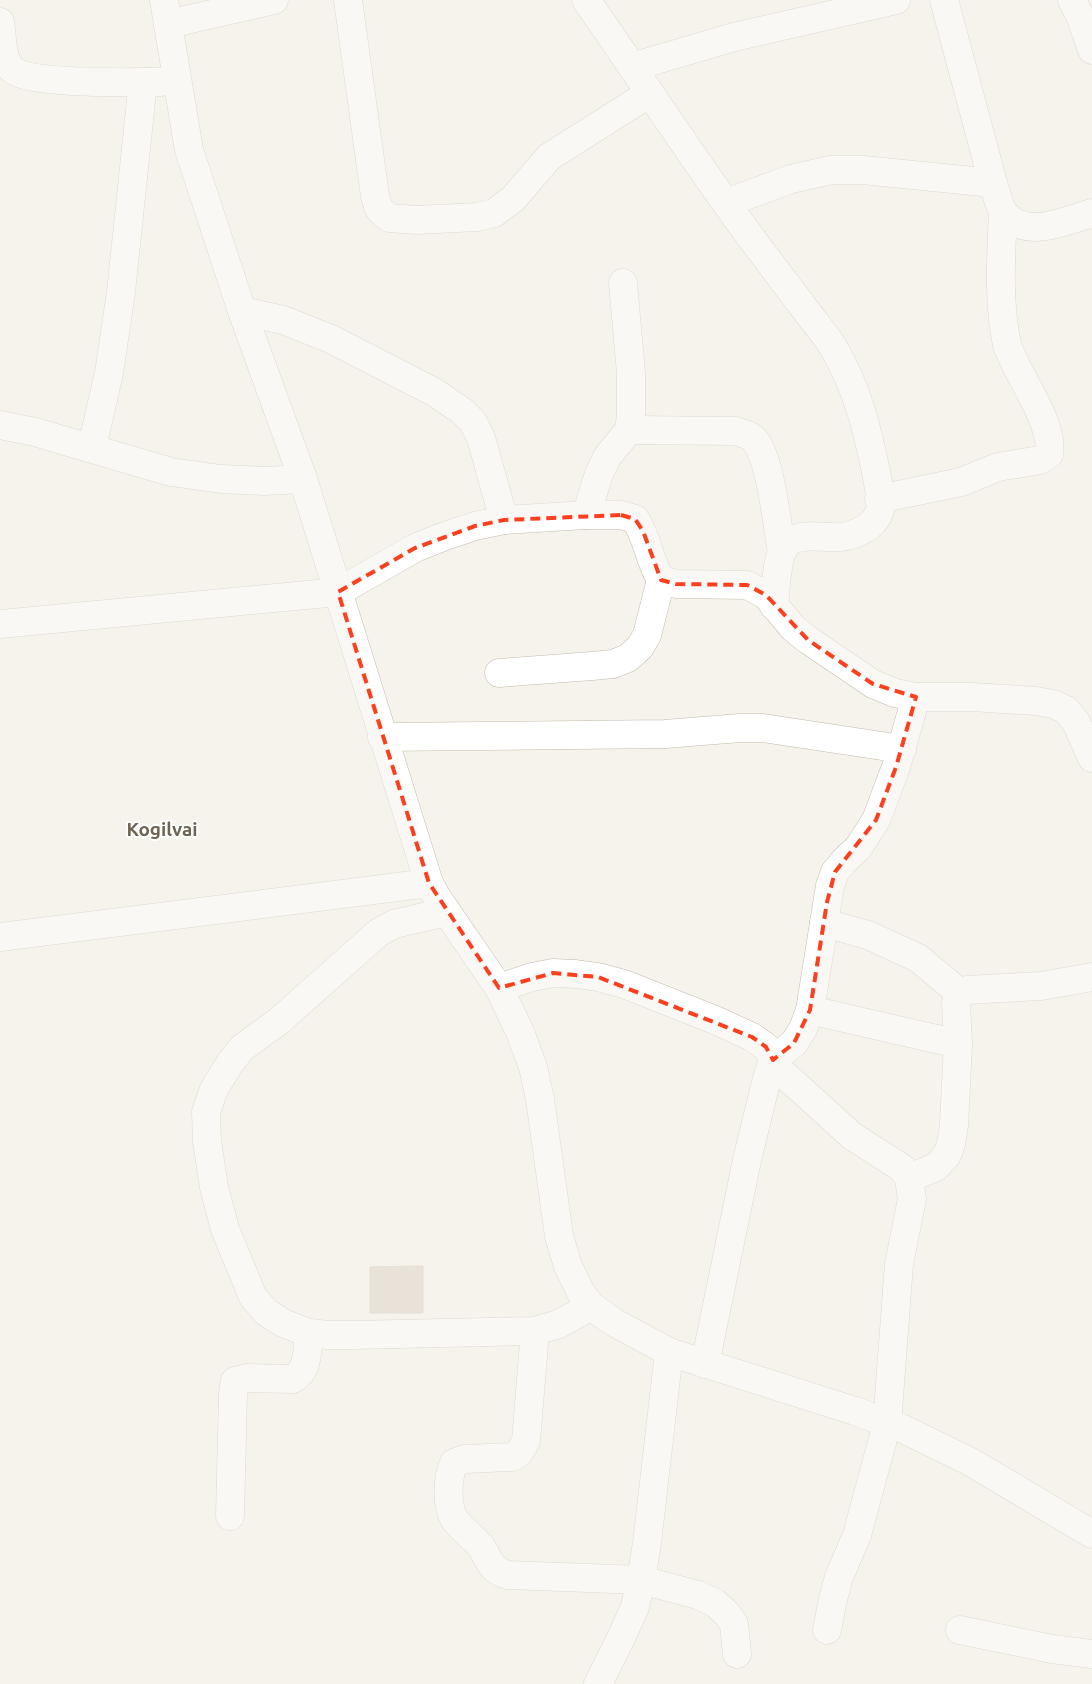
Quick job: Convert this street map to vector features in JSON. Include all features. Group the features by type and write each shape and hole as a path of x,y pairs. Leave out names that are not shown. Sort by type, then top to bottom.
{"street":[{"path":"274,0 166,12 189,150 242,312 303,479 429,883 446,912 499,988 520,1032 533,1067 540,1099 558,1236 568,1266 581,1294 591,1306 615,1323 669,1352 855,1411 901,1428 968,1460 1092,1534"},
{"path":"348,0 375,196 379,209 389,218 417,220 477,217 494,213 512,199 549,156 650,93"},
{"path":"586,0 726,204 836,351 857,394 874,462 880,510 877,518 864,530 841,537 815,536 793,539 786,544 782,552 774,606"},
{"path":"632,67 734,37 896,0"},
{"path":"879,499 962,482 998,467 1040,460 1046,458 1050,449 1046,424 1008,347 1002,310 1000,268 1003,212 993,183 944,0"},
{"path":"1072,0 1081,18 1092,50"},
{"path":"0,22 4,56 13,70 27,75 52,80 177,82"},
{"path":"92,448 109,372 121,292 142,82"},
{"path":"726,204 791,179 831,170 864,170 993,183"},
{"path":"1003,212 1017,224 1028,227 1040,227 1092,213"},
{"path":"586,515 599,474 607,457 629,430 632,416 631,373 624,283"},
{"path":"242,312 283,320 331,339 434,392 462,411 473,422 481,438 504,520"},
{"path":"0,424 35,432 171,472 221,479 264,481 303,479"},
{"path":"629,430 736,431 756,440 763,457 770,484 782,552"},
{"path":"0,624 338,592 415,548 453,533 504,520 586,515 621,516 635,519 643,531 654,568 661,580 647,635 640,647 628,658 613,664 499,673"},
{"path":"661,580 676,584 747,585 766,595 793,628 808,640 873,684 895,693 916,697 972,697 1036,701 1053,704 1084,721 1092,758"},
{"path":"705,1364 747,1160 767,1078 774,1060 794,1043 803,1029 810,1010 830,886 835,872 844,860 858,848 876,820 902,749 916,697"},
{"path":"382,736 665,734 762,728 902,749"},
{"path":"0,937 429,883"},
{"path":"446,912 394,924 378,933 364,943 279,1021 242,1048 230,1063 214,1089 206,1112 207,1141 214,1187 224,1229 253,1296 266,1312 284,1323 309,1333 353,1335 535,1331 560,1324 591,1306"},
{"path":"824,922 868,935 918,958 960,994"},
{"path":"499,988 532,977 553,974 576,974 598,977 624,984 715,1020 752,1037 766,1047 781,1072 852,1136 902,1168 909,1178 912,1199 899,1264 887,1424 857,1535 839,1577 827,1630"},
{"path":"909,1178 936,1167 947,1154 951,1144 954,1125 958,1044 956,1003 960,994 967,990 1041,986 1092,977"},
{"path":"810,1010 958,1044"},
{"path":"535,1331 526,1441 519,1453 512,1457 465,1459 454,1463 451,1470 449,1495 454,1519 481,1547 490,1564 499,1572 508,1575 641,1580 698,1595 715,1604 727,1614 734,1624 736,1654"},
{"path":"230,1516 233,1394 235,1381 246,1378 293,1379 298,1376 306,1361 309,1333"},
{"path":"598,1684 622,1638 635,1607 641,1580 669,1352"},
{"path":"960,1630 1052,1649 1092,1654"}],"highlighted area":[{"path":"621,515 635,519 643,531 661,580 676,584 747,585 766,595 808,640 873,684 916,697 896,767 876,820 835,872 827,902 810,1010 794,1043 773,1060 766,1047 752,1037 598,977 553,973 499,988 429,883 338,592 415,548 475,526 504,520"}],"building":[{"path":"423,1266 423,1313 370,1313 370,1267"}],"district":[{"name":"Kogilvai","path":"162,829"}]}
